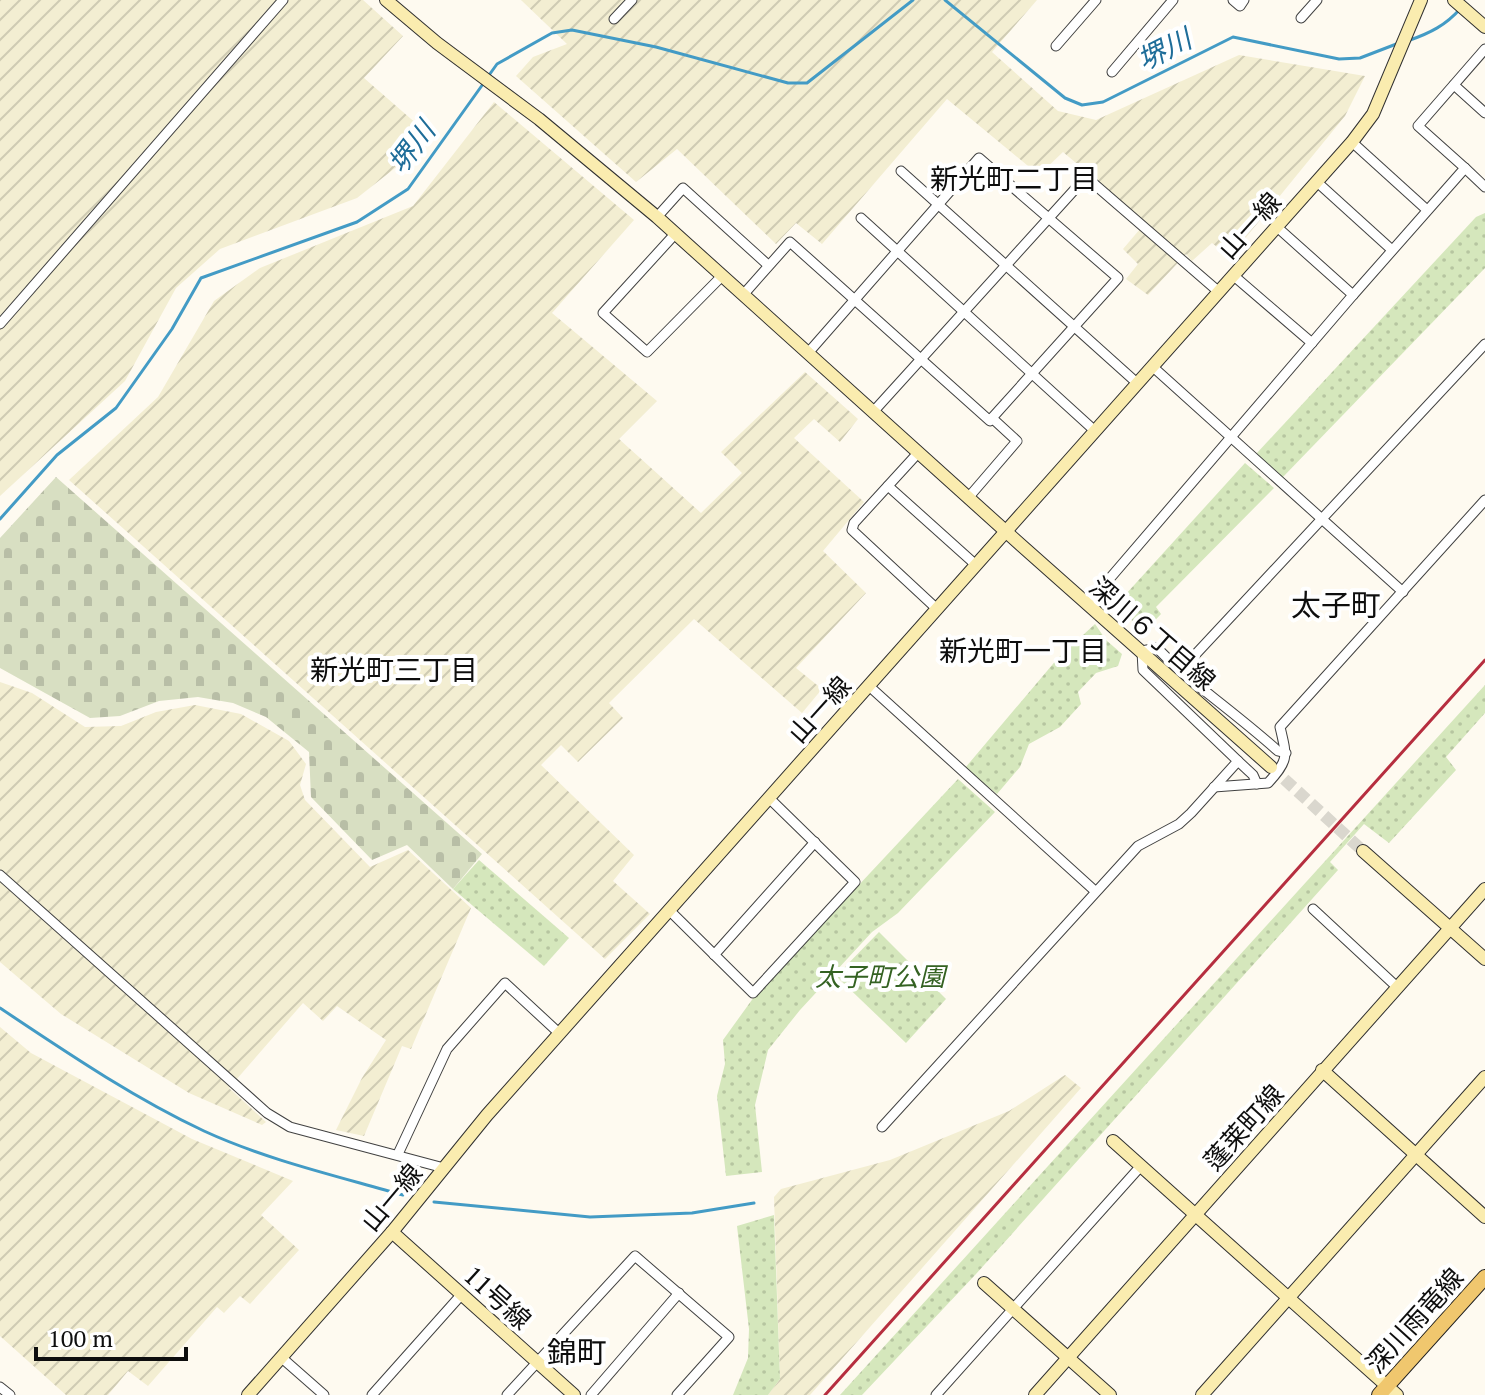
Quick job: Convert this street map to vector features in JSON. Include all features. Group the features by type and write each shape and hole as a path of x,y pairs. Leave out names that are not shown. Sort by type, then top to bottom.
{"main road":[{"name":"深川雨竜線","path":"1388,1392 1485,1277"}],"street":[{"path":"0,324 283,0"},
{"name":"深川６丁目線","path":"386,0 657,217 1271,767"},
{"path":"614,19 632,0"},
{"path":"1056,46 1096,0"},
{"path":"1112,72 1173,0"},
{"path":"1233,0 1240,6 1244,0"},
{"path":"1301,18 1317,0"},
{"name":"山一線","path":"248,1395 669,910 1352,142 1373,114 1421,0"},
{"path":"1454,0 1485,27"},
{"path":"1485,49 1418,126 1485,187"},
{"path":"1454,85 1485,113"},
{"path":"1352,142 1427,210"},
{"path":"743,295 790,242 854,302 990,421 1118,278 979,158 940,205 854,302 808,353"},
{"path":"1087,605 1465,168"},
{"path":"901,171 1137,383"},
{"path":"873,412 1086,177 1219,292"},
{"path":"1317,182 1392,250"},
{"path":"657,217 683,188 768,265"},
{"path":"861,218 1095,431"},
{"path":"1277,227 1353,295"},
{"path":"675,234 603,313 647,352 722,276"},
{"path":"1234,276 1312,343"},
{"path":"1180,671 1483,351"},
{"path":"1153,367 1403,592"},
{"path":"968,498 1017,441 992,418"},
{"path":"918,453 854,523 852,530 937,609"},
{"path":"888,486 976,565"},
{"path":"1214,787 1268,783 1285,764 1286,753 1280,727 1485,500"},
{"path":"1257,784 1253,775 1143,670 1142,651 1157,648 1180,671 1234,711 1278,751 1286,753"},
{"path":"869,686 1095,891"},
{"path":"882,1127 1138,846 1179,824 1238,761"},
{"path":"669,910 753,993 855,882 769,798"},
{"path":"714,955 815,842"},
{"path":"1363,851 1485,959"},
{"path":"0,875 267,1113 290,1127 444,1168"},
{"name":"蓬莱町線","path":"1035,1395 1485,889"},
{"path":"1313,909 1397,987"},
{"path":"398,1154 447,1049 505,983 560,1034"},
{"path":"1322,1070 1485,1217"},
{"path":"1202,1395 1485,1077"},
{"path":"1113,1141 1388,1392"},
{"path":"936,1395 1140,1167"},
{"name":"11号線","path":"392,1232 574,1395"},
{"path":"507,1395 635,1256 729,1337 677,1395"},
{"path":"984,1283 1110,1395"},
{"path":"591,1395 679,1293"},
{"path":"372,1395 462,1294"},
{"path":"282,1358 324,1395"},
{"path":"0,1387 10,1395"}],"shaded area":[{"path":"0,0 363,0 403,36 364,78 426,132 404,161 357,198 220,249 176,288 125,381 0,496"},
{"path":"521,0 1037,0 992,52 1058,111 1096,120 1239,55 1365,76 1345,116 1230,257 1212,243 1192,261 1186,254 1148,295 1126,279 1138,264 1123,249 1146,222 1063,152 1039,175 947,99 822,244 796,223 776,244 677,149 636,182 516,76 533,57 567,44"},
{"path":"494,102 634,220 552,313 657,401 619,439 701,513 742,473 721,452 805,372 858,419 840,442 814,419 794,438 864,502 823,551 866,593 796,668 822,689 802,713 694,619 609,703 623,718 578,762 561,745 541,765 634,855 613,881 650,914 605,959 69,480 158,397 214,301 260,268 413,206"},
{"path":"0,682 32,693 85,727 121,726 156,712 195,705 241,714 289,741 306,764 300,785 305,800 370,867 408,850 471,908 411,1049 402,1046 364,1136 336,1130 362,1078 386,1040 337,1006 323,1021 303,1003 229,1088 266,1122 262,1125 189,1093 61,1014 0,962"},
{"path":"0,1027 31,1053 192,1139 293,1181 261,1215 299,1250 250,1304 240,1296 224,1313 217,1307 148,1386 128,1371 108,1395 66,1395 0,1336"},
{"path":"1065,1075 1081,1088 810,1395 768,1395 780,1379 774,1197 781,1189 890,1160 1009,1111"}],"green space":[{"path":"1485,213 1485,268 1282,478 1256,454 1476,217"},
{"path":"1245,463 1274,488 1156,607 1161,614 1144,632 1116,605"},
{"path":"56,477 482,854 453,889 407,845 372,860 311,797 309,752 266,717 233,703 198,697 159,701 120,716 90,718 0,668 0,538"},
{"path":"1095,624 1106,640 1122,654 1118,666 1096,673 1078,692 1081,704 1060,727 1029,744 1020,767 997,794 965,768 1058,658"},
{"path":"1485,685 1485,713 1446,757 1456,770 1389,843 1364,824 1330,862 1338,870 976,1274 862,1395 840,1395"},
{"path":"958,779 995,812 898,913 872,932 800,1010 768,1050 755,1105 762,1172 726,1176 717,1096 725,1064 723,1040 754,997"},
{"path":"479,860 569,938 544,966 453,889"},
{"name":"太子町公園","path":"879,932 946,999 906,1043 836,976"},
{"path":"774,1215 780,1379 768,1395 733,1395 748,1358 749,1329 737,1226"}],"waterway":[{"name":"堺川","path":"487,78 497,64 552,33 572,30 656,47 788,83 807,83 913,0"},
{"name":"堺川","path":"945,0 1065,98 1082,105 1103,102 1233,37 1339,59 1360,58 1399,43"},
{"name":"堺川","path":"1410,40 1437,28 1460,9"},
{"name":"堺川","path":"0,519 57,455 116,408 172,329 201,278 357,222 408,189 483,84"},
{"path":"0,1008 125,1089 204,1131 277,1159 403,1195"},
{"path":"434,1202 590,1217 692,1213 754,1203"}],"tunnel":[{"path":"1271,767 1363,851"}],"railway":[{"path":"825,1395 1485,660"}],"district":[{"name":"新光町二丁目","path":"1014,178"},
{"name":"太子町","path":"1336,605"},
{"name":"新光町一丁目","path":"1023,650"},
{"name":"新光町三丁目","path":"394,669"},
{"name":"錦町","path":"577,1352"}]}
